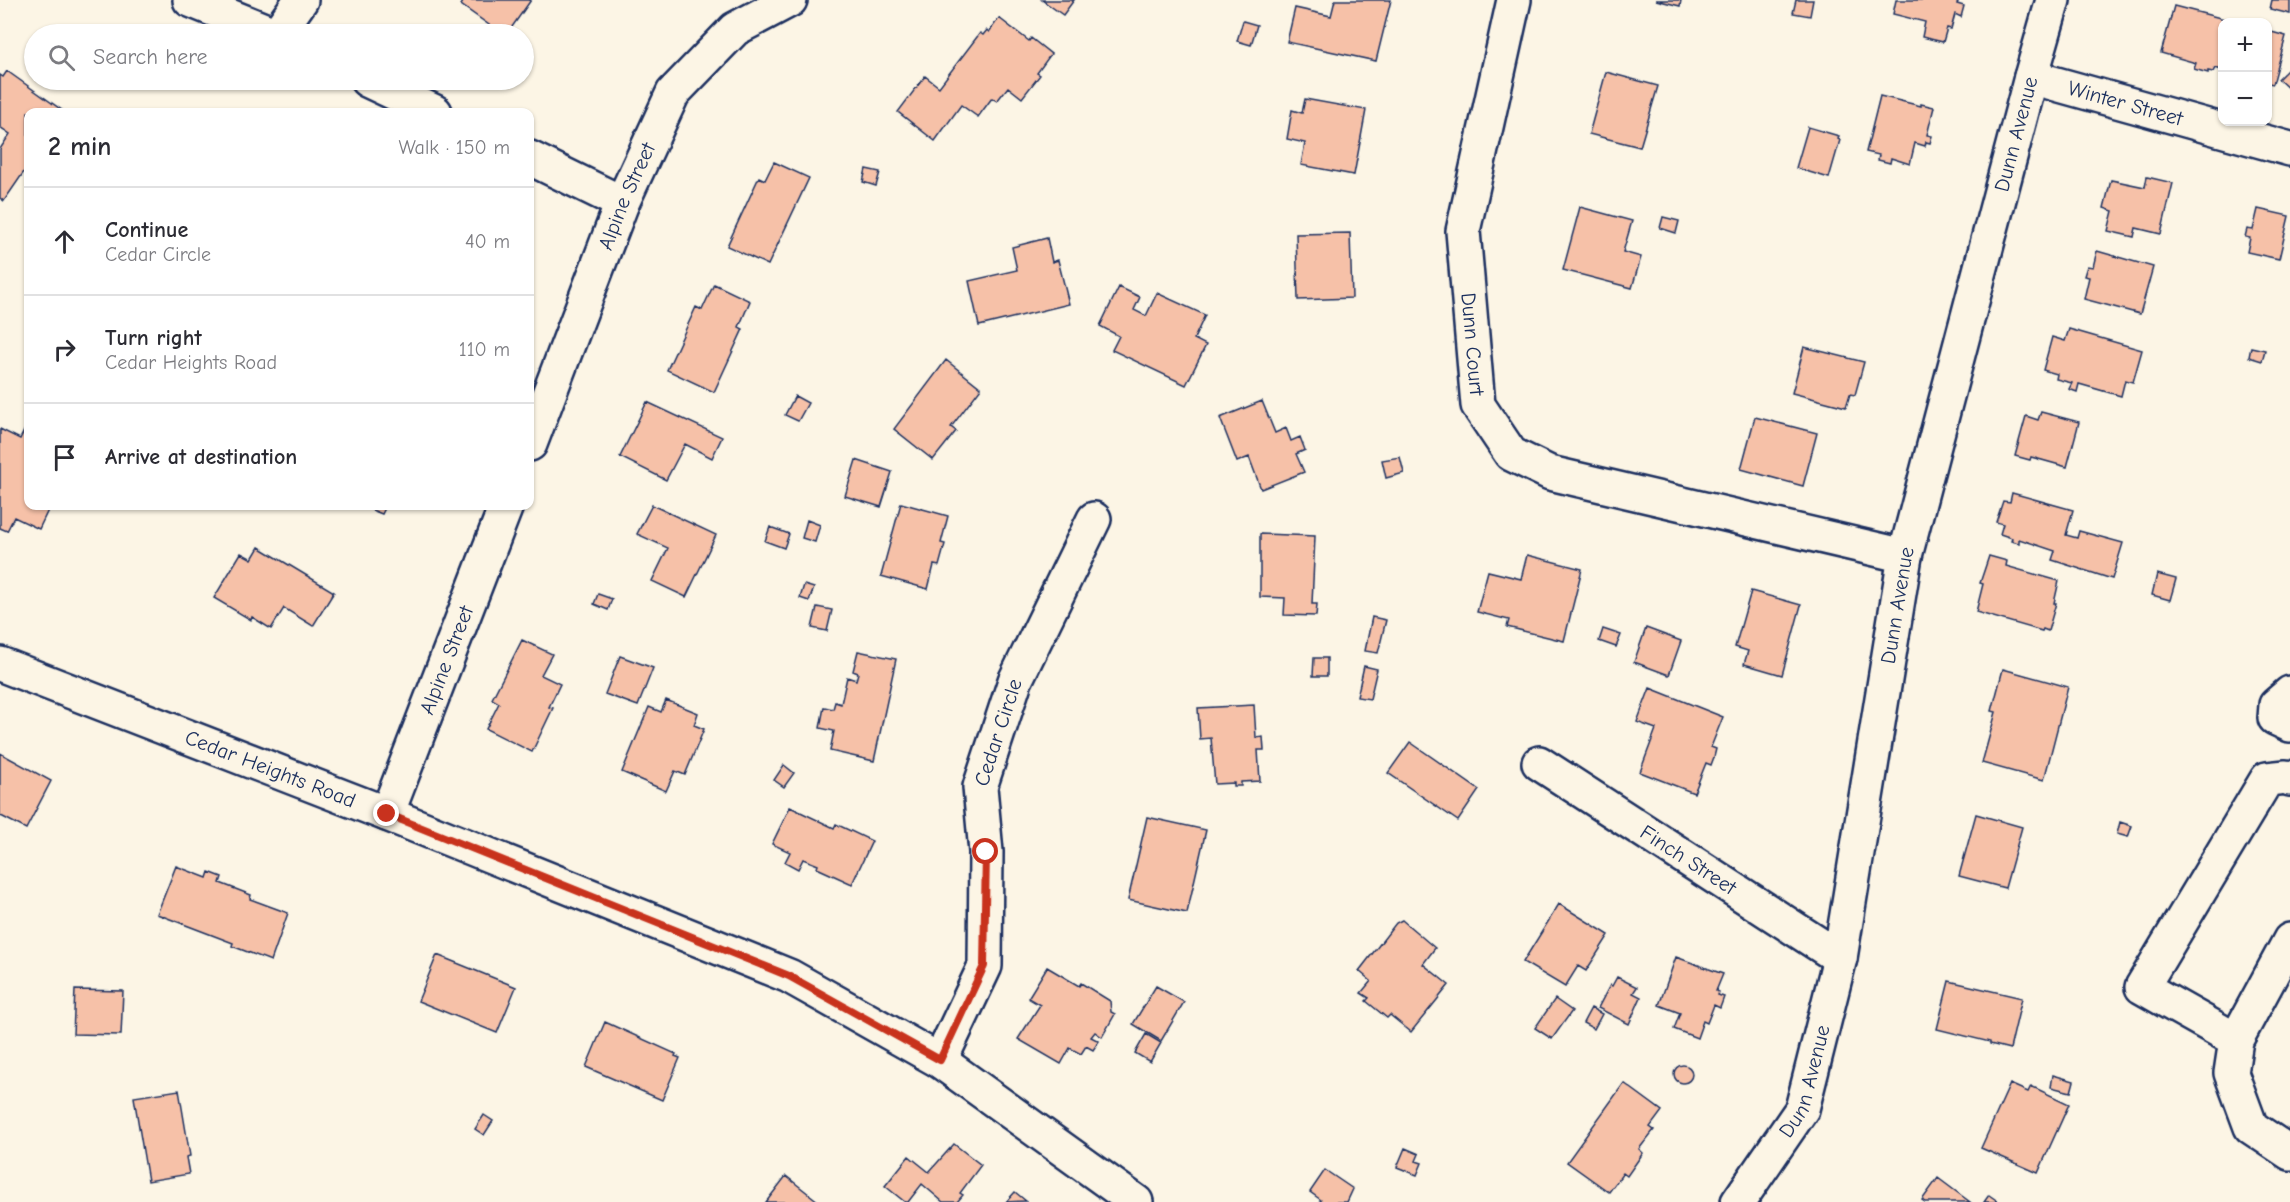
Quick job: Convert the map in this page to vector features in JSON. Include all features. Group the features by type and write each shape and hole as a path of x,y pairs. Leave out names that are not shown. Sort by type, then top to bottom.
{"street":[{"path":"190,0 251,24"},
{"path":"283,24 301,0"},
{"name":"Alpine Street","path":"534,434 622,203 673,93 735,29 790,0"},
{"name":"Dunn Court","path":"1514,0 1463,231 1478,405 1511,454 1550,473 1905,556"},
{"name":"Dunn Avenue","path":"1738,1202 1802,1109 1840,958 1905,556 2053,0"},
{"name":"Winter Street","path":"2031,76 2290,149"},
{"path":"388,90 426,108"},
{"path":"534,160 622,203"},
{"name":"Alpine Street","path":"387,814 504,510"},
{"name":"Cedar Circle","path":"940,1060 984,966 986,852 980,787 1015,681 1094,519"},
{"name":"Cedar Heights Road","path":"0,664 387,814 789,976 940,1060 1136,1202"},
{"path":"2290,693 2276,705 2275,718 2290,725"},
{"name":"Finch Street","path":"1539,763 1840,958"},
{"path":"2236,1040 2142,987 2267,779 2286,777 2290,779"},
{"path":"2290,940 2236,1040 2231,1073 2251,1126 2290,1154"}],"building":[{"path":"464,0 531,0 514,24 488,24 461,5"},
{"path":"1042,0 1074,0 1063,15"},
{"path":"1335,0 1391,0 1376,61 1287,42 1295,8 1331,16"},
{"path":"1656,0 1681,0 1680,6"},
{"path":"1796,0 1813,0 1810,16 1793,13"},
{"path":"1896,0 1959,0 1957,4 1964,6 1961,17 1955,14 1951,29 1947,28 1943,42 1922,37 1925,22 1893,14"},
{"path":"2272,0 2290,0 2290,14 2270,9"},
{"path":"2174,6 2220,18 2218,18 2218,69 2215,68 2213,72 2194,69 2196,63 2161,53"},
{"path":"999,18 1029,41 1031,38 1051,54 1037,73 1040,75 1022,98 1008,87 997,101 992,98 978,117 961,105 935,141 898,112 925,76 939,87 980,33 983,35 987,30 989,32"},
{"path":"1243,21 1257,25 1251,45 1237,41"},
{"path":"2272,32 2286,36 2272,84"},
{"path":"2290,67 2290,90 2278,79"},
{"path":"7,71 24,83 24,90 34,90 59,108 24,108 24,172 4,201 0,198 0,149 10,134 0,127 0,75 3,77"},
{"path":"1606,72 1658,86 1640,147 1589,134"},
{"path":"1880,96 1934,107 1927,135 1932,136 1930,143 1926,142 1925,146 1915,143 1910,164 1891,158 1890,163 1878,160 1879,155 1866,152"},
{"path":"1305,99 1366,110 1354,175 1301,165 1305,143 1287,139 1292,110 1302,113"},
{"path":"1808,127 1839,136 1840,140 1829,178 1796,168"},
{"path":"774,162 809,178 768,265 727,246 759,177 765,180"},
{"path":"866,169 880,172 876,186 863,182"},
{"path":"2147,177 2173,183 2161,234 2136,228 2134,237 2108,231 2113,211 2104,208 2111,180 2145,187"},
{"path":"1580,207 1632,221 1623,252 1641,257 1632,288 1563,270"},
{"path":"2258,209 2289,216 2279,259 2247,252 2250,238 2245,237 2247,229 2253,230"},
{"path":"1663,217 1679,221 1676,233 1660,228"},
{"path":"1350,233 1352,298 1298,300 1296,234"},
{"path":"1047,238 1052,262 1058,260 1069,304 979,326 969,281 1017,270 1012,247"},
{"path":"2097,251 2153,267 2140,314 2084,299 2089,277 2084,276 2087,266 2093,267"},
{"path":"714,284 750,301 739,327 743,329 714,392 667,370 696,307 702,310"},
{"path":"1119,287 1140,297 1134,310 1146,316 1157,293 1205,315 1194,339 1206,345 1186,385 1112,350 1119,336 1100,326"},
{"path":"2069,329 2142,350 2133,382 2125,380 2121,396 2079,384 2077,392 2069,389 2072,383 2056,379 2057,374 2043,370 2052,337 2065,341"},
{"path":"1804,347 1864,362 1855,395 1850,394 1846,407 1792,393"},
{"path":"2251,347 2265,350 2262,361 2249,357"},
{"path":"946,360 981,388 951,427 956,431 933,460 894,429"},
{"path":"795,396 808,403 798,421 785,415"},
{"path":"1262,401 1275,433 1286,428 1291,441 1300,437 1305,450 1296,454 1304,472 1261,489 1249,457 1237,462 1220,418"},
{"path":"647,402 722,437 712,458 685,444 666,480 620,457"},
{"path":"2041,412 2079,422 2067,467 2031,457 2030,460 2015,456 2026,416 2038,420"},
{"path":"1755,417 1817,433 1803,486 1741,469"},
{"path":"0,429 20,439 24,431 24,510 48,510 39,529 14,517 7,531 0,528"},
{"path":"1400,457 1404,473 1386,478 1382,460"},
{"path":"856,460 892,472 881,507 845,496"},
{"path":"2012,493 2073,510 2066,535 2077,538 2079,531 2123,543 2112,579 2052,560 2055,551 2019,539 2019,543 2011,541 2012,538 2000,534 2003,524 1996,522 2003,501 2010,502"},
{"path":"901,503 948,516 941,543 945,544 939,566 934,565 928,589 881,576"},
{"path":"652,505 716,535 686,597 652,581 668,548 637,534"},
{"path":"372,510 384,510 382,514"},
{"path":"807,520 820,525 815,542 802,538"},
{"path":"770,527 789,534 784,548 765,541"},
{"path":"1260,534 1315,536 1312,604 1317,604 1316,616 1284,615 1285,598 1260,597"},
{"path":"259,547 334,592 313,626 284,608 271,629 214,598 241,553 252,559"},
{"path":"1527,555 1582,569 1564,641 1507,627 1509,620 1477,612 1488,571 1521,579"},
{"path":"1989,556 2007,561 2006,566 2059,581 2048,631 1976,612 1983,584 1980,583"},
{"path":"2157,574 2176,579 2170,600 2152,595"},
{"path":"804,585 814,588 809,601 800,598"},
{"path":"1751,591 1801,605 1782,675 1744,664 1748,651 1735,647"},
{"path":"598,594 612,599 608,610 594,604"},
{"path":"817,607 832,610 827,631 812,628"},
{"path":"1372,617 1386,620 1378,653 1365,651"},
{"path":"1646,628 1681,641 1669,675 1634,662"},
{"path":"1603,629 1621,635 1616,647 1599,641"},
{"path":"522,640 552,654 541,675 560,684 549,707 553,708 532,752 486,729 499,703 492,699"},
{"path":"858,651 896,659 874,761 830,751 834,731 820,728 824,707 833,709 835,702 841,704 847,677 856,680 858,673 853,671"},
{"path":"620,656 653,668 638,706 605,694"},
{"path":"1314,658 1327,658 1327,676 1313,676"},
{"path":"1364,666 1377,669 1370,699 1357,697"},
{"path":"2003,669 2068,687 2044,780 1982,763 1996,712 1992,711"},
{"path":"1650,688 1723,717 1711,747 1716,749 1711,765 1706,763 1694,793 1640,772 1656,729 1637,722"},
{"path":"666,700 698,713 694,725 704,729 685,775 675,771 666,791 622,772 649,707 661,712"},
{"path":"1254,705 1256,738 1263,737 1264,750 1258,750 1260,781 1241,782 1241,786 1234,786 1234,783 1215,784 1211,738 1200,739 1198,708"},
{"path":"1410,742 1479,790 1458,821 1388,773"},
{"path":"0,753 51,781 26,829 0,817"},
{"path":"784,765 794,773 784,787 774,780"},
{"path":"790,807 834,828 836,824 872,841 852,884 803,859 798,869 785,862 790,852 772,844"},
{"path":"1976,814 2022,827 2005,888 1959,876"},
{"path":"1147,817 1206,830 1187,913 1128,900"},
{"path":"2120,822 2132,826 2128,837 2117,834"},
{"path":"176,866 207,878 209,872 222,877 220,883 251,895 250,899 288,913 271,961 232,946 233,943 157,914"},
{"path":"1559,904 1609,935 1586,971 1578,966 1565,987 1523,962"},
{"path":"1402,920 1435,948 1423,964 1449,985 1411,1032 1390,1015 1387,1018 1366,1001 1369,998 1361,993 1371,981 1359,971 1396,923"},
{"path":"437,955 516,987 497,1033 418,1001"},
{"path":"1676,957 1723,974 1716,991 1719,992 1718,995 1724,997 1720,1008 1714,1005 1707,1023 1703,1021 1697,1038 1674,1029 1680,1013 1659,1005"},
{"path":"1047,967 1079,986 1081,983 1110,1001 1111,1012 1115,1014 1102,1037 1095,1032 1091,1037 1099,1041 1093,1050 1086,1046 1081,1054 1070,1048 1061,1064 1018,1039 1040,1005 1028,998"},
{"path":"1617,977 1637,987 1633,993 1641,997 1629,1024 1598,1008"},
{"path":"1949,981 2022,998 2010,1049 1937,1029"},
{"path":"1156,986 1184,1002 1161,1041 1133,1024"},
{"path":"75,990 123,991 121,1035 73,1034"},
{"path":"1555,999 1572,1011 1552,1039 1535,1028"},
{"path":"1591,1008 1602,1014 1594,1029 1583,1023"},
{"path":"605,1022 676,1054 675,1056 680,1058 662,1100 586,1067"},
{"path":"1146,1034 1161,1043 1150,1062 1135,1053"},
{"path":"1683,1065 1689,1068 1692,1074 1689,1080 1683,1083 1677,1080 1674,1074 1677,1068"},
{"path":"2053,1075 2074,1081 2071,1092 2051,1087"},
{"path":"1624,1083 1662,1111 1650,1127 1654,1130 1639,1149 1643,1153 1627,1176 1623,1173 1609,1192 1567,1162"},
{"path":"2010,1084 2028,1092 2031,1086 2069,1104 2038,1173 1981,1148"},
{"path":"179,1090 190,1156 186,1157 189,1174 148,1181 134,1097"},
{"path":"484,1115 493,1121 484,1135 475,1129"},
{"path":"954,1144 981,1165 960,1193 963,1195 957,1202 943,1202 922,1184 908,1202 905,1202 885,1186 909,1156 929,1172"},
{"path":"1405,1148 1419,1154 1416,1161 1422,1163 1417,1175 1397,1167"},
{"path":"1325,1170 1353,1189 1347,1202 1319,1202 1321,1200 1310,1192"},
{"path":"786,1176 819,1202 766,1202"},
{"path":"1938,1178 1970,1202 1925,1202 1922,1200"},
{"path":"1015,1192 1026,1201 1006,1202"},
{"path":"1989,1195 1999,1202 1984,1202"}],"route":[{"path":"387,814 789,976 940,1060 984,966 986,852"}]}
